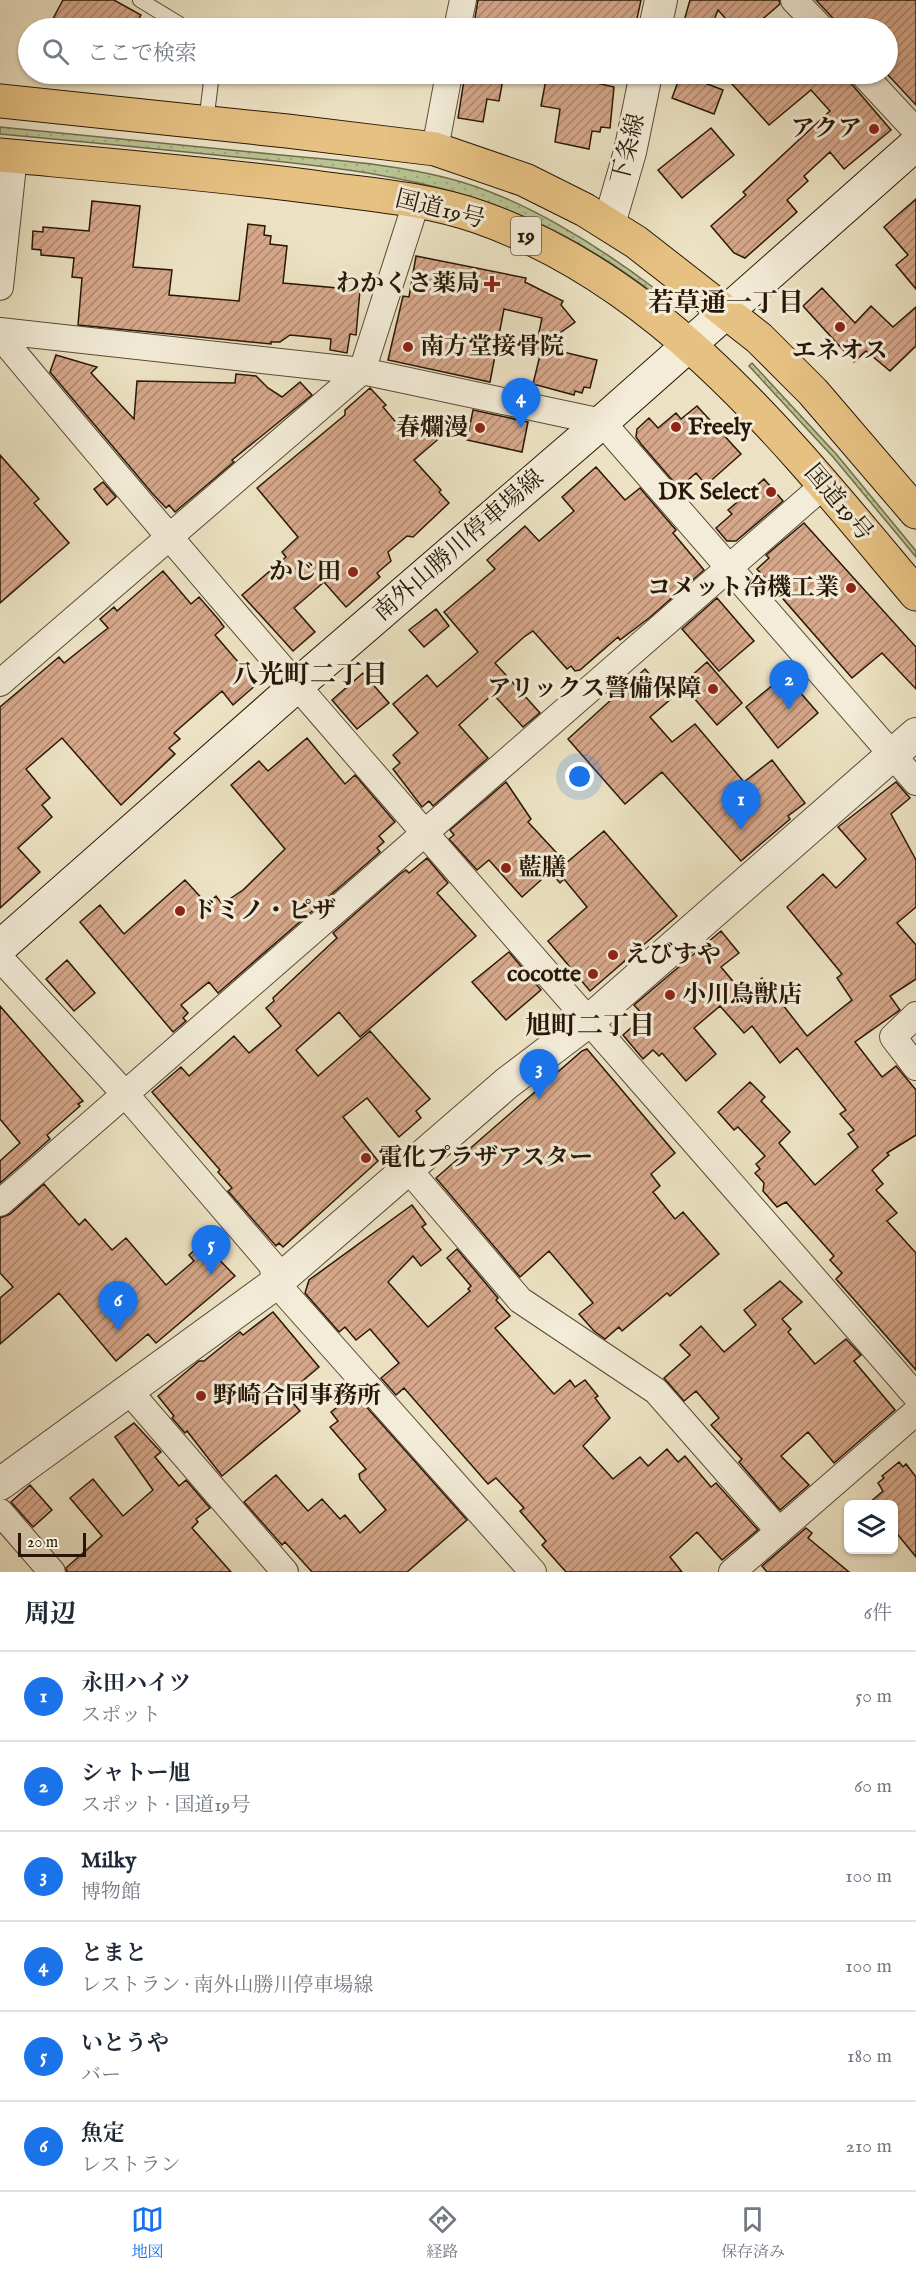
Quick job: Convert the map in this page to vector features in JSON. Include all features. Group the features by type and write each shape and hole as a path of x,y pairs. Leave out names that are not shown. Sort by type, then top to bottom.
{"highway":[{"name":"19","path":"0,101 435,149 525,180 609,224 759,338 813,392 916,512"},
{"name":"国道19号","path":"7,155 281,183 417,200 487,220 563,254 629,297 719,373 774,427 916,594"}],"main road":[{"name":"南外山勝川停車場線","path":"0,947 602,422 916,144"}],"street":[{"path":"459,18 462,0"},
{"path":"657,18 661,0"},
{"path":"796,0 812,18"},
{"path":"435,149 447,84"},
{"name":"下条線","path":"609,224 630,152 644,84"},
{"path":"872,84 916,130"},
{"path":"0,288 7,155"},
{"path":"0,683 362,371 417,200"},
{"path":"0,331 362,371 602,422 916,782"},
{"path":"0,336 296,687 590,1020 916,1396"},
{"path":"0,1203 824,485"},
{"path":"0,1484 276,1283 507,1083 590,1020 916,734"},
{"path":"0,958 126,1095 272,1265 276,1283 533,1572"},
{"path":"916,1015 893,1037 916,1067"},
{"path":"408,1169 520,1300 656,1391 778,1531"},
{"path":"128,1390 285,1572"},
{"path":"732,1572 916,1412"},
{"path":"0,1512 52,1572"}],"lane":[{"path":"140,0 170,18"},
{"path":"206,122 211,84"}],"green space":[{"path":"0,127 359,163 447,178 502,197 558,224 658,291 656,295 594,252 561,234 527,218 455,192 379,175 302,164 0,134"},
{"path":"752,363 837,455 916,551 916,557 833,457 749,366"}],"building":[{"path":"63,0 114,0 141,15 139,18 53,18"},
{"path":"478,0 641,0 637,18 475,18"},
{"path":"690,0 779,0 780,4 764,18 725,18 718,10 715,18 685,18"},
{"path":"816,0 916,0 916,105 896,84 898,18 833,18"},
{"path":"463,84 502,84 499,101 487,99 483,122 458,118"},
{"path":"545,84 601,84 614,87 610,128 601,127 600,132 592,131 589,149 555,142 560,109 541,106"},
{"path":"677,84 708,84 723,90 714,114 672,98"},
{"path":"732,84 852,84 891,130 844,169 830,152 804,176 808,181 787,200 797,212 745,258 734,253 711,226 746,195 743,192 830,111 811,90 769,125"},
{"path":"711,128 734,155 682,198 658,170"},
{"path":"916,199 916,289 896,265 908,255 884,227"},
{"path":"92,201 140,206 133,267 172,270 169,295 239,301 248,224 265,226 264,235 271,236 270,244 287,246 283,283 360,290 356,335 350,334 347,353 330,350 331,339 290,335 280,342 271,342 271,344 78,325 82,278 72,277 74,258 41,255 41,250 32,249 33,231 43,232 43,227 89,231"},
{"path":"416,256 526,278 525,282 563,301 561,305 575,322 535,351 542,318 504,309 490,382 388,360 403,296 409,297"},
{"path":"822,288 855,323 871,306 893,327 916,307 916,346 890,371 866,351 854,362 803,306"},
{"path":"542,347 597,360 590,388 584,387 582,393 575,391 574,395 533,384"},
{"path":"56,355 97,367 91,373 134,419 137,381 235,383 236,374 256,376 282,397 300,382 312,395 232,460 234,462 175,512 169,505 166,508 152,493 50,372"},
{"path":"370,388 386,405 383,407 409,438 436,414 450,429 414,460 441,490 439,492 449,503 413,537 407,536 388,552 391,561 377,573 380,577 346,607 324,582 294,608 315,632 293,651 242,595 286,557 282,552 298,537 257,488 345,415 345,410"},
{"path":"697,406 741,454 706,485 696,473 679,488 636,437 637,429 649,418 658,428 676,413 681,419"},
{"path":"473,410 528,422 522,452 467,440"},
{"path":"0,455 39,499 34,503 69,543 0,603"},
{"path":"596,467 625,500 640,488 676,530 673,533 704,570 649,618 620,640 618,637 580,670 575,671 571,666 567,669 533,631 524,637 495,663 540,713 523,727 493,694 459,725 488,758 433,806 429,801 422,807 393,769 400,763 393,755 418,733 393,704 427,675 437,687 478,652 444,612 495,569 487,560 525,526 539,541 574,511 562,497"},
{"path":"764,479 783,501 736,541 727,541 716,528 732,514 728,510"},
{"path":"103,482 116,497 107,505 94,489"},
{"path":"804,523 916,647 916,689 882,653 852,678 757,569 769,558 766,555"},
{"path":"163,571 191,604 199,597 219,620 224,627 215,635 257,684 233,705 222,691 174,733 180,739 169,748 175,754 121,805 62,738 26,769 50,798 42,805 52,817 18,848 40,872 0,908 0,707 59,657 64,663 108,628 100,619 114,607 117,611"},
{"path":"717,598 754,641 719,671 682,629"},
{"path":"436,609 449,626 424,647 409,630"},
{"path":"707,662 742,703 717,725 682,684"},
{"path":"645,669 671,699 650,717 672,742 695,724 744,782 772,760 805,803 741,861 662,772 625,804 568,739"},
{"path":"363,673 389,703 357,729 332,700"},
{"path":"785,675 818,713 778,748 746,707"},
{"path":"307,738 345,784 355,775 395,822 379,836 384,842 377,848 380,852 218,993 209,982 181,1005 188,1013 183,1018 186,1021 173,1032 80,922 100,905 124,934 185,880 207,904 216,896 222,904 243,890 285,849 231,785 259,761 268,771"},
{"path":"506,782 531,819 528,822 566,863 604,831 677,916 590,991 548,941 587,907 564,879 560,883 550,872 522,897 489,860 477,870 449,839 454,835 450,830"},
{"path":"896,782 910,798 891,814 916,860 916,907 897,923 916,945 916,979 890,996 900,1010 855,1042 882,1077 896,1066 916,1090 916,1135 887,1153 889,1155 872,1170 883,1184 876,1190 897,1213 887,1221 916,1253 916,1370 836,1279 842,1273 830,1260 834,1256 786,1202 777,1207 763,1191 764,1183 755,1173 760,1169 756,1164 765,1156 738,1127 734,1130 718,1112 750,1082 765,1097 761,1101 790,1132 779,1143 815,1185 858,1147 848,1134 854,1130 840,1114 846,1110 797,1048 780,1063 752,1026 744,1033 720,1006 694,1028 716,1054 686,1081 662,1053 659,1056 653,1050 643,1059 623,1035 644,1016 634,1005 721,931 739,953 721,967 743,993 762,978 807,1036 852,1000 837,978 842,974 787,907 823,874 836,888 866,859 838,827"},
{"path":"427,858 448,883 437,893 476,936 360,1037 339,1012 296,1050 318,1076 370,1031 430,1099 416,1111 421,1118 399,1137 367,1098 343,1117 378,1161 283,1247 279,1243 276,1246 228,1191 232,1188 218,1172 220,1170 152,1092 181,1067 189,1076 234,1036 249,1053 281,1026 266,1008 274,1001 273,998 337,938 333,933 400,874 406,870 409,873"},
{"path":"509,952 541,990 506,1020 472,982"},
{"path":"67,960 95,993 74,1011 46,979"},
{"path":"0,1006 83,1101 47,1135 50,1139 0,1183 0,1161 20,1143 0,1119"},
{"path":"587,1049 675,1153 651,1174 660,1186 653,1192 675,1219 683,1212 719,1254 670,1296 667,1293 622,1331 619,1327 605,1339 594,1331 579,1314 593,1303 549,1251 520,1277 436,1178"},
{"path":"44,1184 79,1225 85,1219 112,1250 126,1238 166,1285 194,1261 189,1255 203,1243 235,1276 156,1343 148,1334 116,1361 59,1293 0,1344 0,1298 13,1287 0,1273 0,1218 10,1214"},
{"path":"412,1205 426,1224 422,1227 441,1250 421,1266 413,1256 388,1282 428,1327 470,1291 468,1289 471,1286 447,1258 457,1249 510,1316 495,1328 554,1394 570,1380 575,1387 585,1380 598,1396 595,1398 610,1418 583,1446 613,1479 640,1457 648,1466 667,1449 678,1462 685,1456 711,1487 716,1483 758,1530 722,1560 697,1532 670,1557 682,1572 566,1572 542,1545 546,1541 520,1511 524,1508 496,1478 488,1484 404,1388 396,1395 381,1378 399,1363 370,1329 356,1340 345,1327 339,1332 305,1293 309,1280"},
{"path":"780,1281 802,1302 782,1319 791,1329 788,1332 815,1364 846,1339 861,1355 854,1361 895,1410 834,1463 808,1432 781,1456 809,1485 780,1510 739,1462 742,1459 711,1425 719,1418 696,1391 684,1401 664,1378 690,1355 680,1345 701,1326 724,1352 756,1325 744,1310"},
{"path":"273,1312 319,1367 286,1395 300,1411 222,1476 187,1431 185,1433 172,1418 174,1416 158,1396 199,1361 204,1361 240,1332 243,1335"},
{"path":"354,1393 467,1520 407,1572 312,1572 285,1542 282,1545 244,1502 276,1475 308,1511 322,1499 340,1519 345,1515 360,1533 386,1510 360,1479 359,1474 366,1469 330,1427 338,1421 331,1412"},
{"path":"134,1423 161,1452 155,1457 179,1486 186,1480 210,1508 196,1519 198,1522 192,1528 231,1572 67,1572 66,1568 102,1536 70,1498 93,1479 123,1516 153,1490 115,1437"},
{"path":"899,1462 903,1467 906,1464 916,1477 916,1557 898,1535 898,1500 873,1500 883,1491 878,1483 884,1478 882,1476"},
{"path":"30,1485 52,1510 33,1527 11,1502"},
{"path":"806,1528 812,1533 808,1538 849,1572 767,1572 762,1566"}],"place":[{"name":"アクア","path":"874,129"},
{"name":"わかくさ薬局","path":"492,284"},
{"name":"エネオス","path":"840,327"},
{"name":"南方堂接骨院","path":"408,347"},
{"name":"Freely","path":"676,427"},
{"name":"春爛漫","path":"480,428"},
{"name":"とまと","path":"521,428"},
{"name":"DK Select","path":"771,492"},
{"name":"かじ田","path":"353,572"},
{"name":"コメット冷機工業","path":"851,588"},
{"name":"アリックス警備保障","path":"713,689"},
{"name":"シャトー旭","path":"789,710"},
{"name":"永田ハイツ","path":"741,830"},
{"name":"藍膳","path":"506,868"},
{"name":"ドミノ・ピザ","path":"180,911"},
{"name":"えびすや","path":"613,955"},
{"name":"cocotte","path":"593,974"},
{"name":"小川鳥獣店","path":"670,995"},
{"name":"Milky","path":"539,1099"},
{"name":"電化プラザアスター","path":"366,1158"},
{"name":"いとうや","path":"211,1275"},
{"name":"魚定","path":"118,1331"},
{"name":"野崎合同事務所","path":"201,1396"}],"district":[{"name":"若草通一丁目","path":"726,303"},
{"name":"八光町二丁目","path":"310,675"},
{"name":"旭町二丁目","path":"590,1026"}]}
